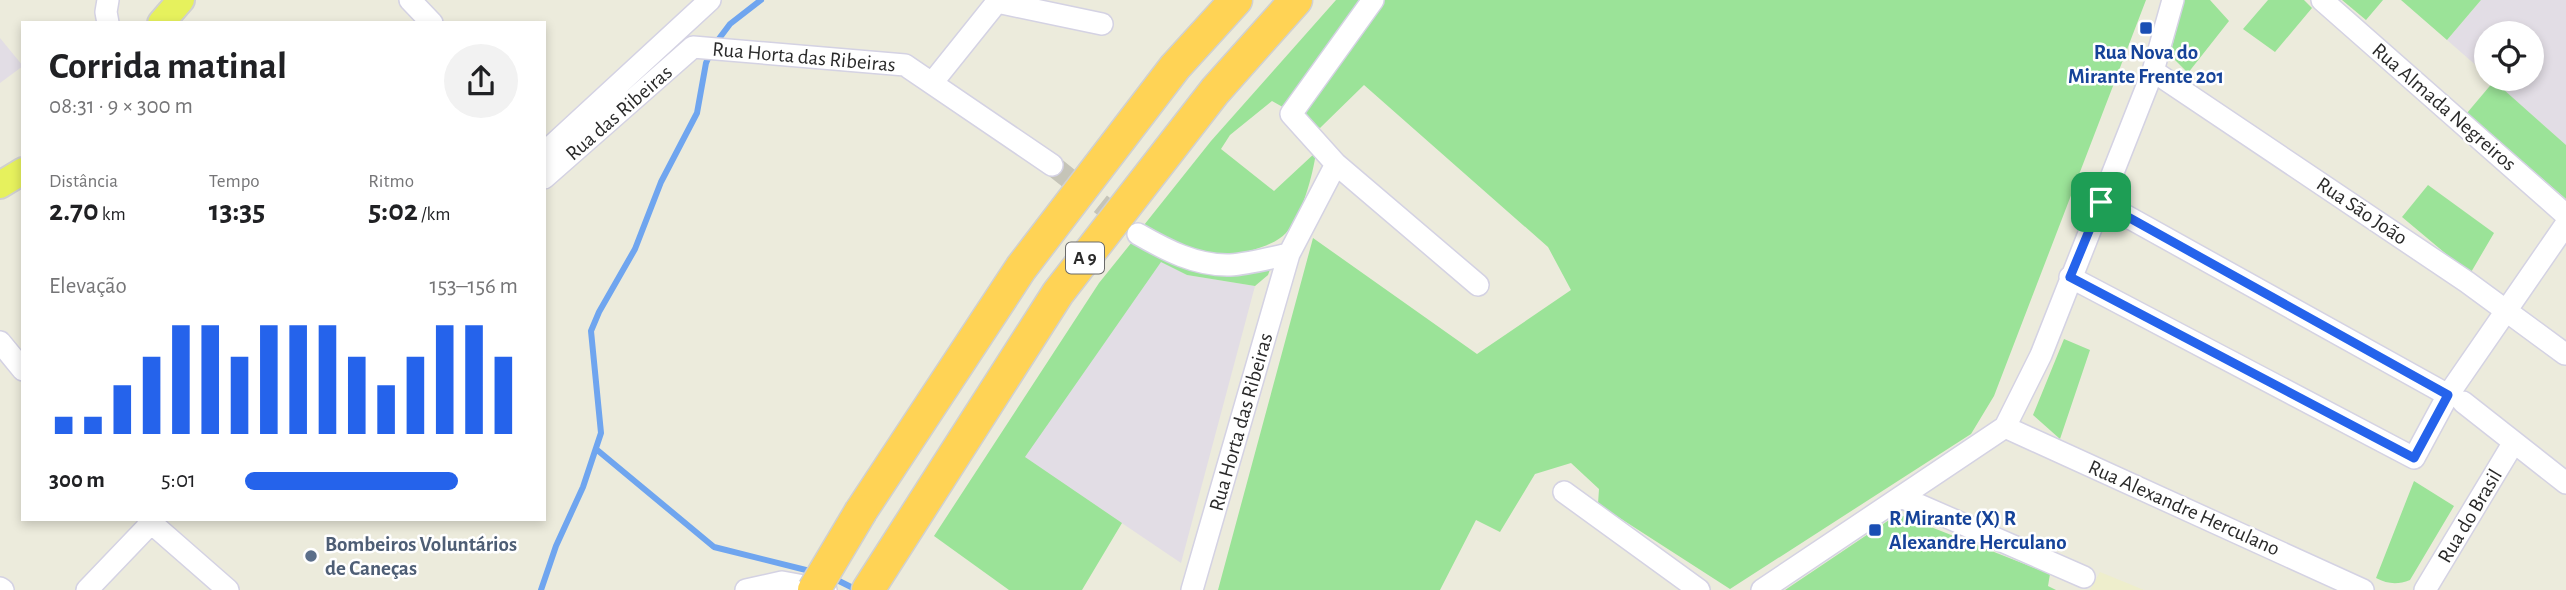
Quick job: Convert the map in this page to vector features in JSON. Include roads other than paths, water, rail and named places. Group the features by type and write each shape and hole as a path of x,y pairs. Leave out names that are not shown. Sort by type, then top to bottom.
{"highway":[{"name":"A 9","path":"814,590 861,511 1021,268 1175,67 1236,0"},
{"name":"A 9","path":"868,590 1058,293 1215,91 1296,0"}],"main road":[{"path":"162,21 181,0"},
{"path":"0,185 21,172"}],"street":[{"path":"108,0 108,21"},
{"path":"410,0 430,21"},
{"path":"547,145 710,0"},
{"path":"1373,0 1291,114 1336,164 1478,285"},
{"path":"1762,590 2005,427 2040,355 2154,71 2173,0"},
{"name":"Rua Almada Negreiros","path":"2322,0 2566,215"},
{"path":"932,83 993,1 1102,24"},
{"name":"Rua Horta das Ribeiras","path":"693,47 905,65 1052,165"},
{"name":"Rua das Ribeiras","path":"546,176 693,47"},
{"name":"Rua São João","path":"2154,71 2566,353"},
{"name":"Rua Horta das Ribeiras","path":"1192,590 1289,254 1336,164"},
{"path":"2101,202 2456,398 2566,483"},
{"path":"2070,277 2414,458 2456,398 2506,310 2566,224"},
{"path":"1138,234 1170,252 1203,262 1230,265 1289,254"},
{"path":"0,342 21,368"},
{"name":"Rua Alexandre Herculano","path":"2005,427 2363,590"},
{"name":"Rua do Brasil","path":"2425,590 2514,442"},
{"path":"1564,492 1699,590"},
{"path":"1901,497 2084,577"},
{"path":"88,590 151,521 228,590"},
{"path":"746,590 782,582 826,590"}],"waterway":[{"path":"715,44 730,24 761,0"},
{"path":"541,590 556,546 583,487 601,433 591,331 635,249 661,182 697,113 710,54"},
{"path":"596,449 714,547 814,572"},
{"path":"831,577 857,590"}],"tunnel":[{"path":"1052,165 1127,225"}],"place":[{"name":"Rua Nova do Mirante Frente 201","path":"2146,28"},
{"name":"R Mirante (X) R Alexandre Herculano","path":"1875,530"},
{"name":"Bombeiros Voluntários de Caneças","path":"311,556"}]}
